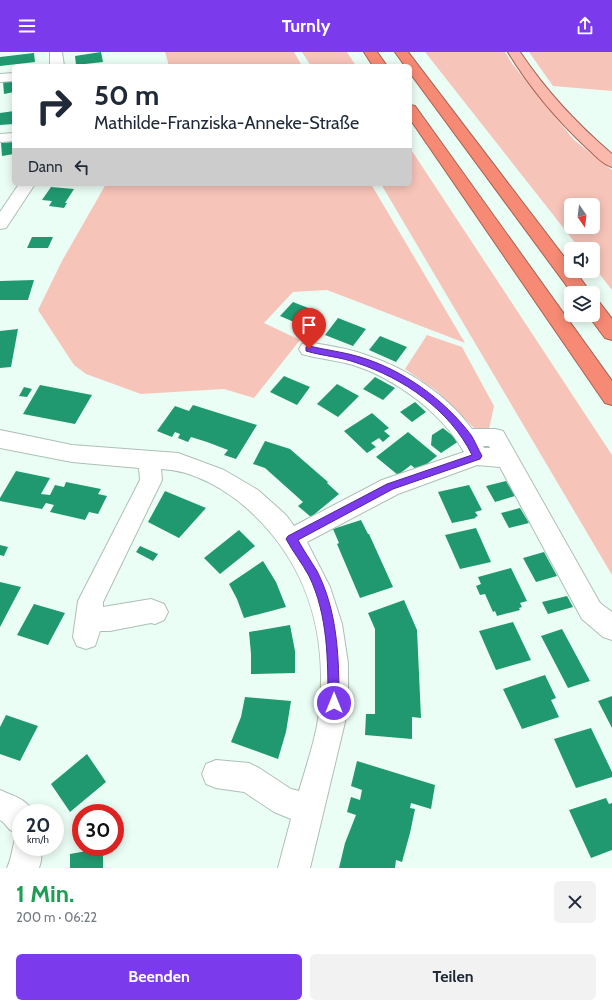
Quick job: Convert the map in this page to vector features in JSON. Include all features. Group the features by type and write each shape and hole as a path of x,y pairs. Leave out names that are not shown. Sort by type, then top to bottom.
{"highway":[{"path":"370,52 379,64"},
{"path":"401,52 410,64"},
{"path":"412,67 577,286"},
{"path":"412,112 612,397"},
{"path":"600,317 612,333"}],"main road":[{"path":"514,52 540,90 565,118 612,162"}],"street":[{"path":"56,52 58,64"},
{"path":"0,78 12,77"},
{"path":"0,138 12,137"},
{"path":"0,224 7,202 25,186"},
{"path":"309,349 359,360 400,378 429,397 451,417 473,447 507,459 591,611 612,628"},
{"path":"0,439 81,455 177,462 213,474 240,489 266,510 291,539 313,574 326,609 334,659 334,703 327,742 308,809 294,868"},
{"path":"291,539 390,487 473,447"},
{"path":"149,460 151,480 90,601 87,628 110,618 151,611 156,612"},
{"path":"216,774 249,778 284,802 308,809"},
{"path":"0,805 12,810"},
{"path":"23,868 26,856"}],"shaded area":[{"path":"165,52 294,52 301,64 168,64"},
{"path":"302,52 347,52 355,64 310,64"},
{"path":"425,52 505,52 513,65 574,140 612,170 612,290 600,275 600,242 574,242 568,234 600,234 600,198 564,198 564,229"},
{"path":"529,52 612,52 612,91 553,86"},
{"path":"412,151 612,455 612,575 382,186 412,186"},
{"path":"105,186 372,186 465,343 327,290 293,292 264,323 300,340 254,398 224,389 141,394 86,374 74,365 38,310 62,261"},
{"path":"427,335 462,347 494,406 489,429 474,428 437,391 405,369"}],"building":[{"path":"101,52 103,62 76,64 75,56"},
{"path":"34,53 35,62 0,66 0,57"},
{"path":"12,80 12,92 4,94 3,81"},
{"path":"12,111 12,124 0,125 0,113"},
{"path":"12,142 12,154 2,156 1,143"},
{"path":"51,187 74,189 65,203 67,203 64,208 49,206 52,201 42,200"},
{"path":"32,237 53,237 48,248 27,248"},
{"path":"34,280 28,300 0,300 0,281"},
{"path":"293,302 321,313 308,328 280,316"},
{"path":"338,318 366,329 353,346 325,335"},
{"path":"18,329 11,367 0,368 0,331"},
{"path":"380,336 407,347 396,362 369,350"},
{"path":"284,376 310,387 297,405 270,392"},
{"path":"375,377 395,388 383,400 363,389"},
{"path":"337,384 359,396 338,417 317,404"},
{"path":"40,385 92,395 75,424 23,414"},
{"path":"24,387 32,389 27,397 19,396"},
{"path":"415,402 426,412 412,422 400,412"},
{"path":"193,405 257,425 236,459 224,455 228,450 207,442 191,437 188,442 178,438 180,434 175,432 172,437 157,431 175,406 189,411"},
{"path":"372,413 389,428 384,431 390,436 383,442 379,438 371,443 376,447 367,453 344,431"},
{"path":"443,428 459,441 441,453 431,445 432,435"},
{"path":"408,432 437,456 418,471 411,465 398,475 376,457"},
{"path":"265,441 290,449 328,482 327,483 339,494 311,517 298,506 303,502 265,468 253,464"},
{"path":"16,471 50,478 41,494 50,495 55,485 64,487 66,482 101,489 98,494 107,496 98,514 89,512 85,520 50,512 54,505 46,503 42,509 0,501 0,498"},
{"path":"506,481 515,496 495,502 486,486"},
{"path":"469,485 482,510 475,512 478,516 475,517 476,518 452,523 438,492"},
{"path":"165,491 206,508 179,538 148,522"},
{"path":"520,508 529,523 509,528 501,513"},
{"path":"361,520 393,587 360,598 337,544 339,543 333,529"},
{"path":"476,528 491,562 460,569 445,535"},
{"path":"239,530 255,546 220,574 204,558"},
{"path":"0,545 8,547 4,556 0,555"},
{"path":"140,546 158,554 153,561 136,552"},
{"path":"544,552 557,576 536,582 523,558"},
{"path":"263,561 276,582 286,607 244,618 237,599 229,584"},
{"path":"511,568 527,601 520,603 522,607 519,608 520,610 497,616 495,611 493,612 485,594 480,595 476,586 481,584 478,577"},
{"path":"0,582 21,587 0,627"},
{"path":"567,596 573,607 548,614 542,602"},
{"path":"404,600 417,630 421,718 412,717 412,739 365,735 366,714 375,714 375,629 368,613"},
{"path":"34,604 65,613 48,645 17,635"},
{"path":"513,622 531,660 496,670 479,631"},
{"path":"290,625 295,651 295,673 251,674 249,632"},
{"path":"562,629 590,681 568,688 541,636"},
{"path":"545,675 556,698 551,700 559,717 522,729 503,689"},
{"path":"612,696 612,728 598,701"},
{"path":"245,697 291,701 286,732 278,759 231,742 241,717"},
{"path":"6,715 38,726 20,761 0,754 0,727"},
{"path":"591,728 612,772 612,777 576,788 554,739"},
{"path":"87,754 106,782 80,804 72,804 72,810 70,812 51,784"},
{"path":"357,761 435,785 431,809 411,803 410,808 415,809 410,833 402,862 396,860 395,868 339,868 345,843 356,815 347,812 351,797 360,800 362,790 351,786"},
{"path":"606,798 609,804 612,803 612,850 591,858 569,810"},
{"path":"70,854 72,854 72,856 103,856 103,868 70,868"}],"route":[{"path":"309,349 359,360 400,378 429,397 451,417 468,438 477,456 390,487 291,539 313,574 326,609 334,659 334,703"}]}
